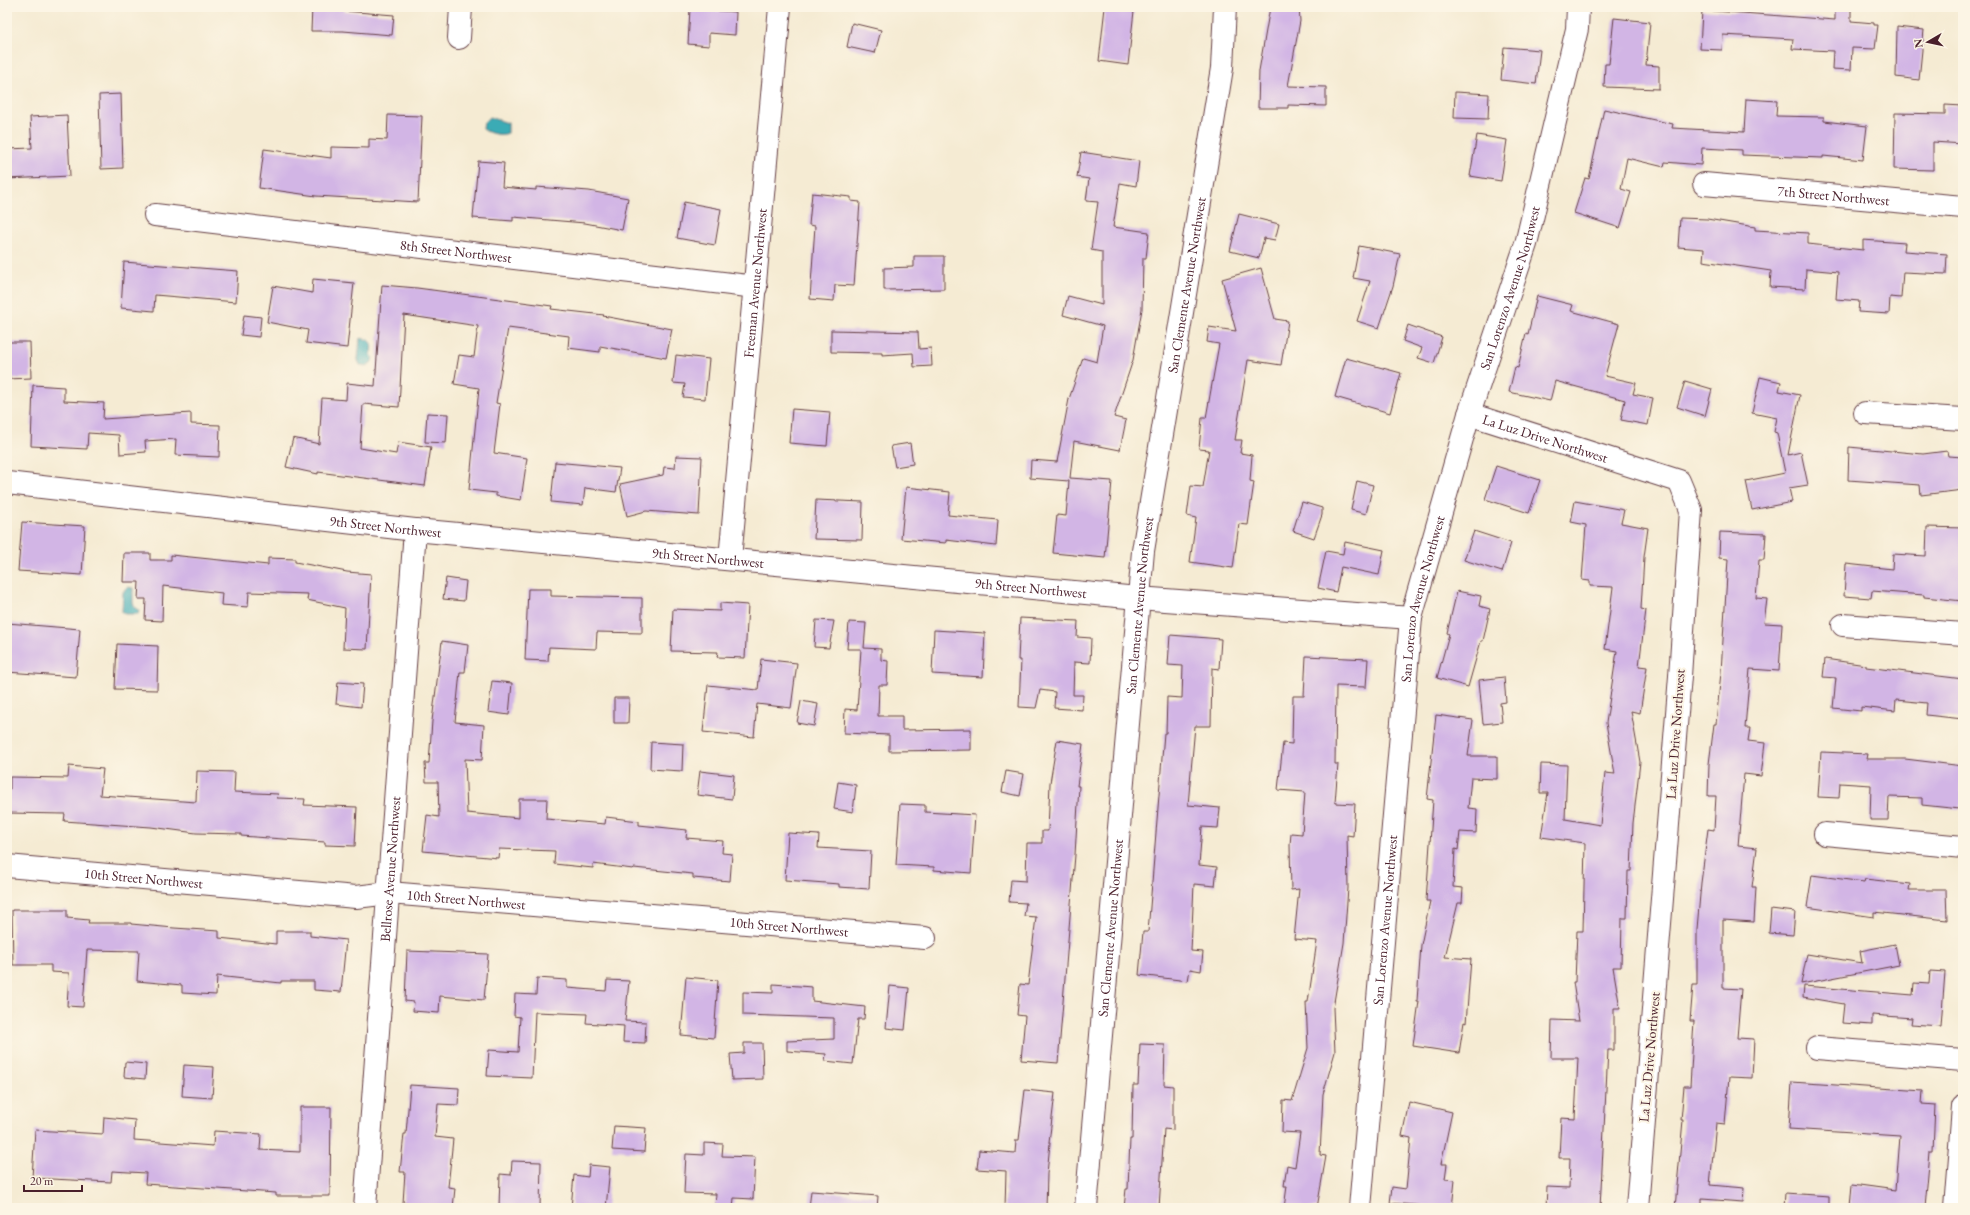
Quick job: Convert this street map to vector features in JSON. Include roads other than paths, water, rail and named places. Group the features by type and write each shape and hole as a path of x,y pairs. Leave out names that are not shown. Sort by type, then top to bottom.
{"street":[{"path":"459,38 461,7"},
{"name":"Freeman Avenue Northwest","path":"730,559 756,287 780,7"},
{"name":"San Clemente Avenue Northwest","path":"1086,1208 1143,551 1222,68 1225,7"},
{"name":"San Lorenzo Avenue Northwest","path":"1360,1208 1411,618 1469,414 1526,244 1577,29 1578,7"},
{"name":"7th Street Northwest","path":"1704,184 1963,207"},
{"name":"8th Street Northwest","path":"155,215 756,287"},
{"path":"1865,413 1963,419"},
{"name":"La Luz Drive Northwest","path":"1469,414 1679,481 1691,510 1680,676 1637,1208"},
{"name":"9th Street Northwest","path":"7,483 415,530 1138,598 1411,618"},
{"name":"Bellrose Avenue Northwest","path":"365,1208 415,530"},
{"path":"1843,625 1963,634"},
{"path":"1825,834 1963,847"},
{"name":"10th Street Northwest","path":"7,866 356,897 389,893 925,938"},
{"path":"1817,1048 1963,1060"},
{"path":"1955,1208 1963,1107"}],"water":[{"path":"489,117 508,123 508,133 496,134 483,129 484,122"},
{"path":"360,338 369,340 372,343 372,362 367,366 360,365 358,360"},
{"path":"127,587 133,588 133,603 135,608 139,610 138,614 125,614 122,612 123,592"}]}
